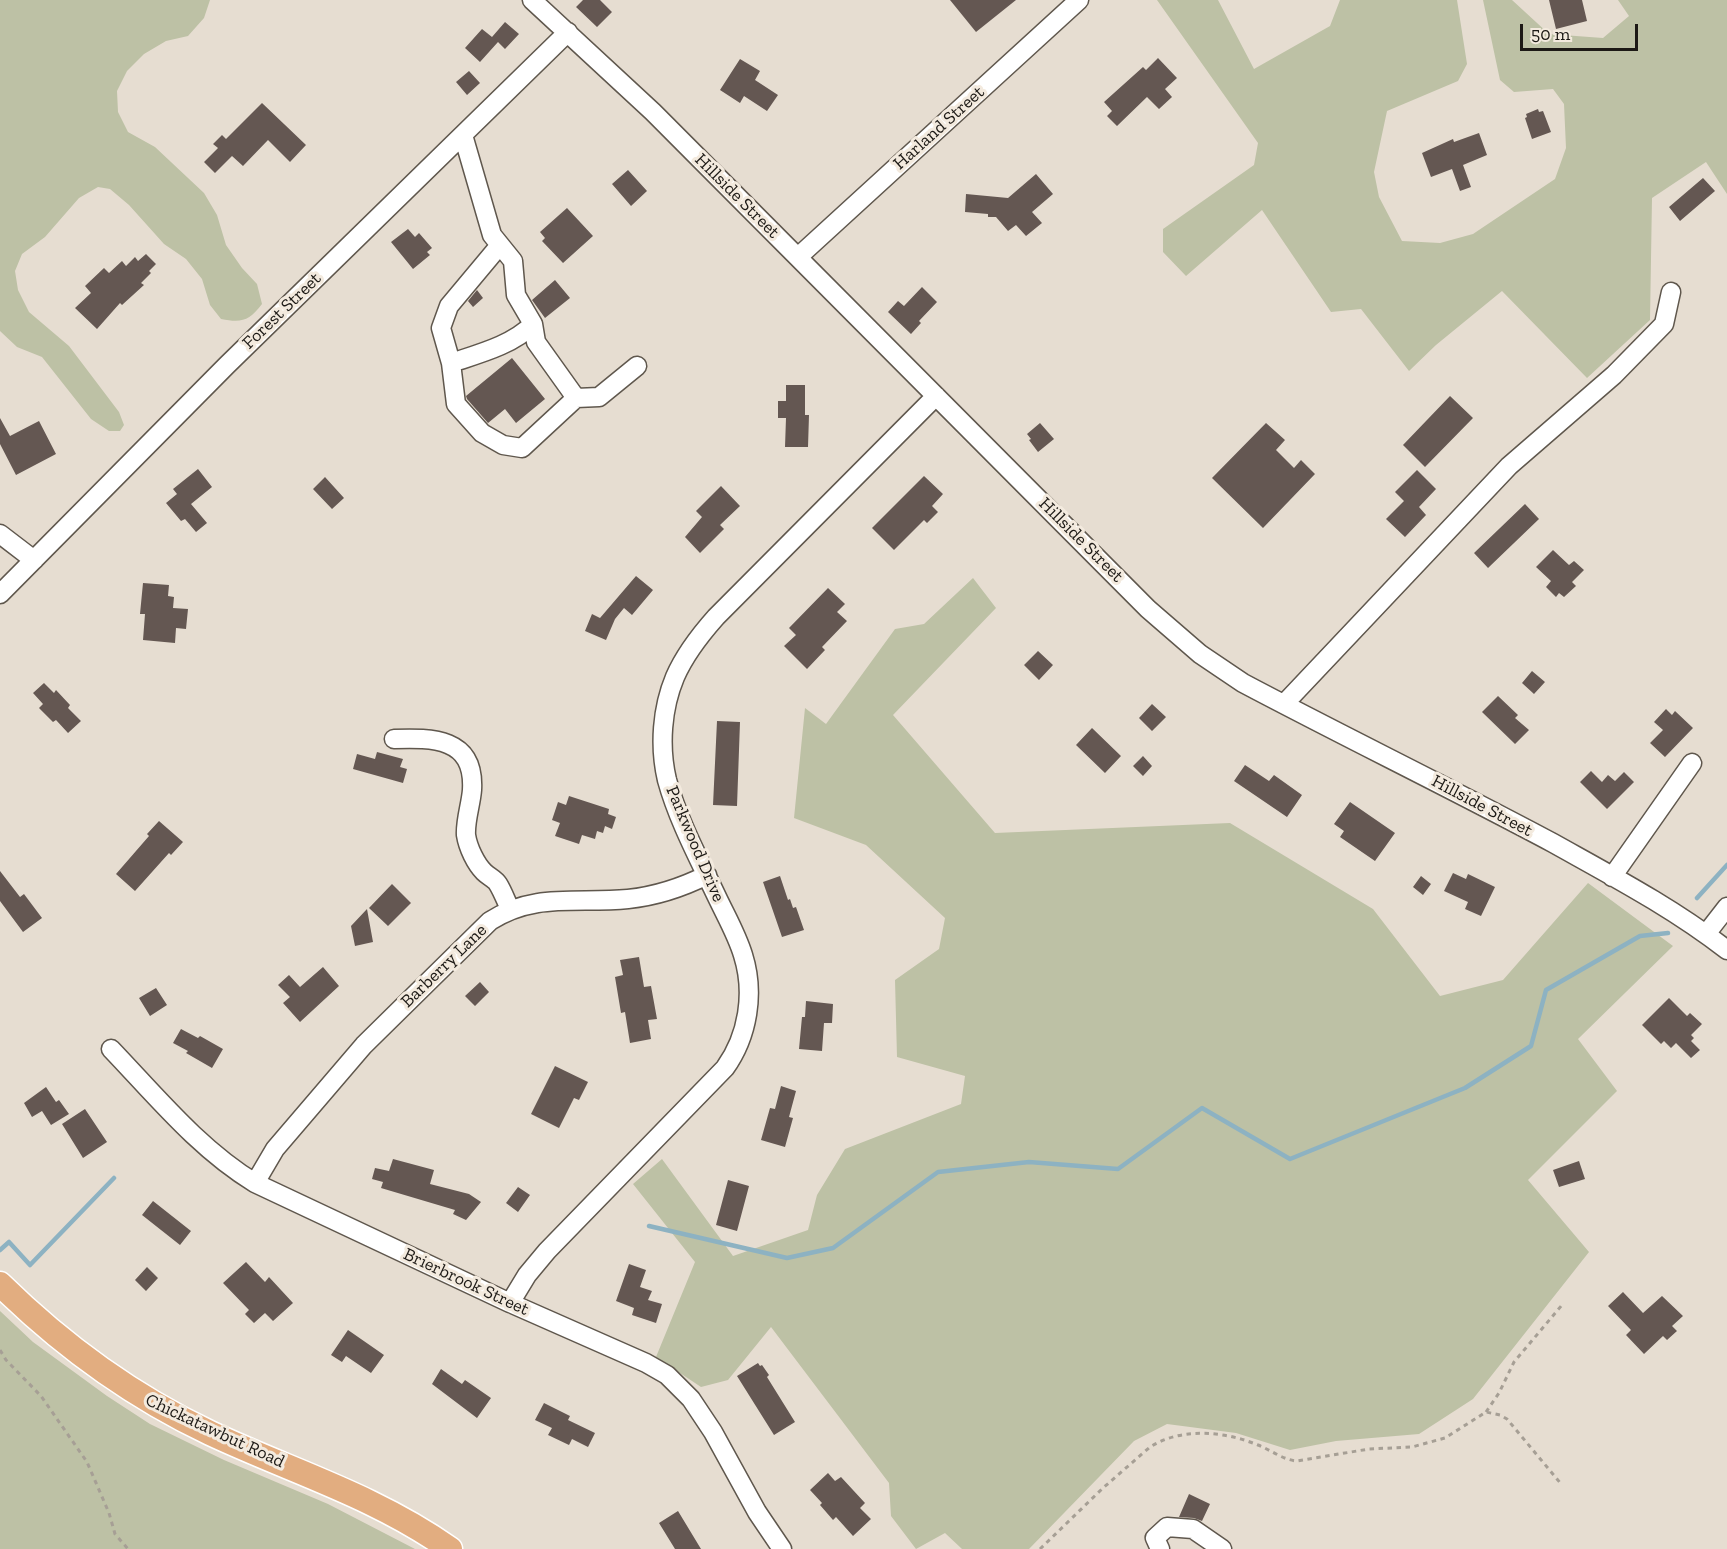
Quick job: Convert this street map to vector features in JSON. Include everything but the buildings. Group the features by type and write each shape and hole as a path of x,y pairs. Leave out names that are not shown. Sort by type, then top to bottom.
{"main road":[{"name":"Chickatawbut Road","path":"0,1284 69,1347 147,1400 211,1433 369,1501 414,1524 450,1549"}],"street":[{"name":"Hillside Street","path":"532,0 653,112 1148,609 1216,666 1242,683 1612,876 1706,934 1727,950"},
{"name":"Harland Street","path":"798,257 1079,0"},
{"name":"Forest Street","path":"0,594 219,373 568,32"},
{"path":"463,135 492,235 513,261 516,295 533,324 536,342 576,398"},
{"path":"500,245 448,306 441,328 451,363 456,404 482,433 503,445 522,448 576,398 600,397 637,366"},
{"path":"1284,704 1509,466 1614,375 1664,324 1671,292"},
{"path":"451,363 483,352 525,333 533,324"},
{"name":"Parkwood Drive","path":"510,1303 537,1263 715,1079 732,1057 743,1032 749,985 746,965 738,941 676,807 664,765 664,720 669,692 675,676 693,646 716,617 936,396"},
{"path":"0,534 34,560"},
{"path":"393,739 440,740 449,744 468,762 472,772 472,790 466,836 471,852 486,874 497,882 510,909"},
{"path":"1612,876 1692,763"},
{"name":"Barberry Lane","path":"255,1184 267,1160 284,1137 364,1045 481,929 510,909 543,902 626,899 658,895 707,875"},
{"path":"1706,934 1727,907"},
{"name":"Brierbrook Street","path":"111,1049 205,1147 228,1167 255,1184 646,1364 676,1382 705,1419 757,1512 782,1549"},
{"path":"1160,1549 1155,1538 1167,1527 1193,1529 1222,1549"}],"path":[{"path":"1040,1549 1103,1488 1150,1447 1175,1435 1196,1433 1229,1437 1257,1444 1287,1459 1297,1461 1370,1449 1412,1448 1445,1438 1486,1412 1499,1393 1514,1362 1562,1305"},
{"path":"0,1350 6,1360 41,1396 87,1462 116,1534 128,1549"},
{"path":"1486,1412 1507,1419 1562,1485"}],"green space":[{"path":"0,0 210,0 204,18 188,36 166,41 144,54 127,71 117,91 118,112 128,132 155,147 204,193 217,215 226,245 257,284 262,304 253,314 244,319 234,321 221,319 210,305 202,279 186,259 164,244 129,205 110,189 98,187 79,198 45,237 22,254 15,271 18,290 29,312 69,346 119,412 124,425 120,431 109,431 91,419 42,357 17,347 0,331"},
{"path":"1157,0 1218,0 1254,69 1330,26 1340,0 1457,0 1467,64 1458,81 1387,111 1374,172 1379,197 1402,241 1440,243 1473,234 1555,179 1566,148 1564,104 1553,89 1514,92 1500,80 1483,0 1512,0 1549,34 1603,38 1629,16 1618,0 1727,0 1727,194 1706,162 1652,198 1650,320 1587,378 1502,291 1436,345 1409,371 1361,309 1331,312 1262,210 1186,276 1163,252 1163,229 1254,165 1258,143"},
{"path":"973,578 996,608 893,715 995,833 1230,823 1373,909 1440,996 1503,980 1588,883 1673,946 1578,1039 1617,1091 1528,1180 1589,1252 1473,1399 1419,1434 1336,1441 1290,1450 1236,1433 1167,1424 1134,1441 1029,1549 962,1549 945,1533 916,1549 891,1516 889,1483 771,1327 728,1380 701,1387 656,1357 695,1262 633,1184 662,1159 733,1256 808,1230 817,1195 845,1149 961,1104 965,1076 897,1057 895,980 939,949 945,918 866,845 794,818 805,708 826,724 895,629 924,624"},
{"path":"0,1311 33,1342 150,1424 224,1460 328,1504 415,1549 0,1549"}],"waterway":[{"path":"1697,898 1727,865"},
{"path":"649,1226 787,1258 833,1248 938,1172 1029,1162 1118,1169 1202,1108 1290,1159 1465,1088 1531,1046 1546,990 1640,936 1668,933"},
{"path":"0,1250 9,1242 30,1265 114,1178"}]}
